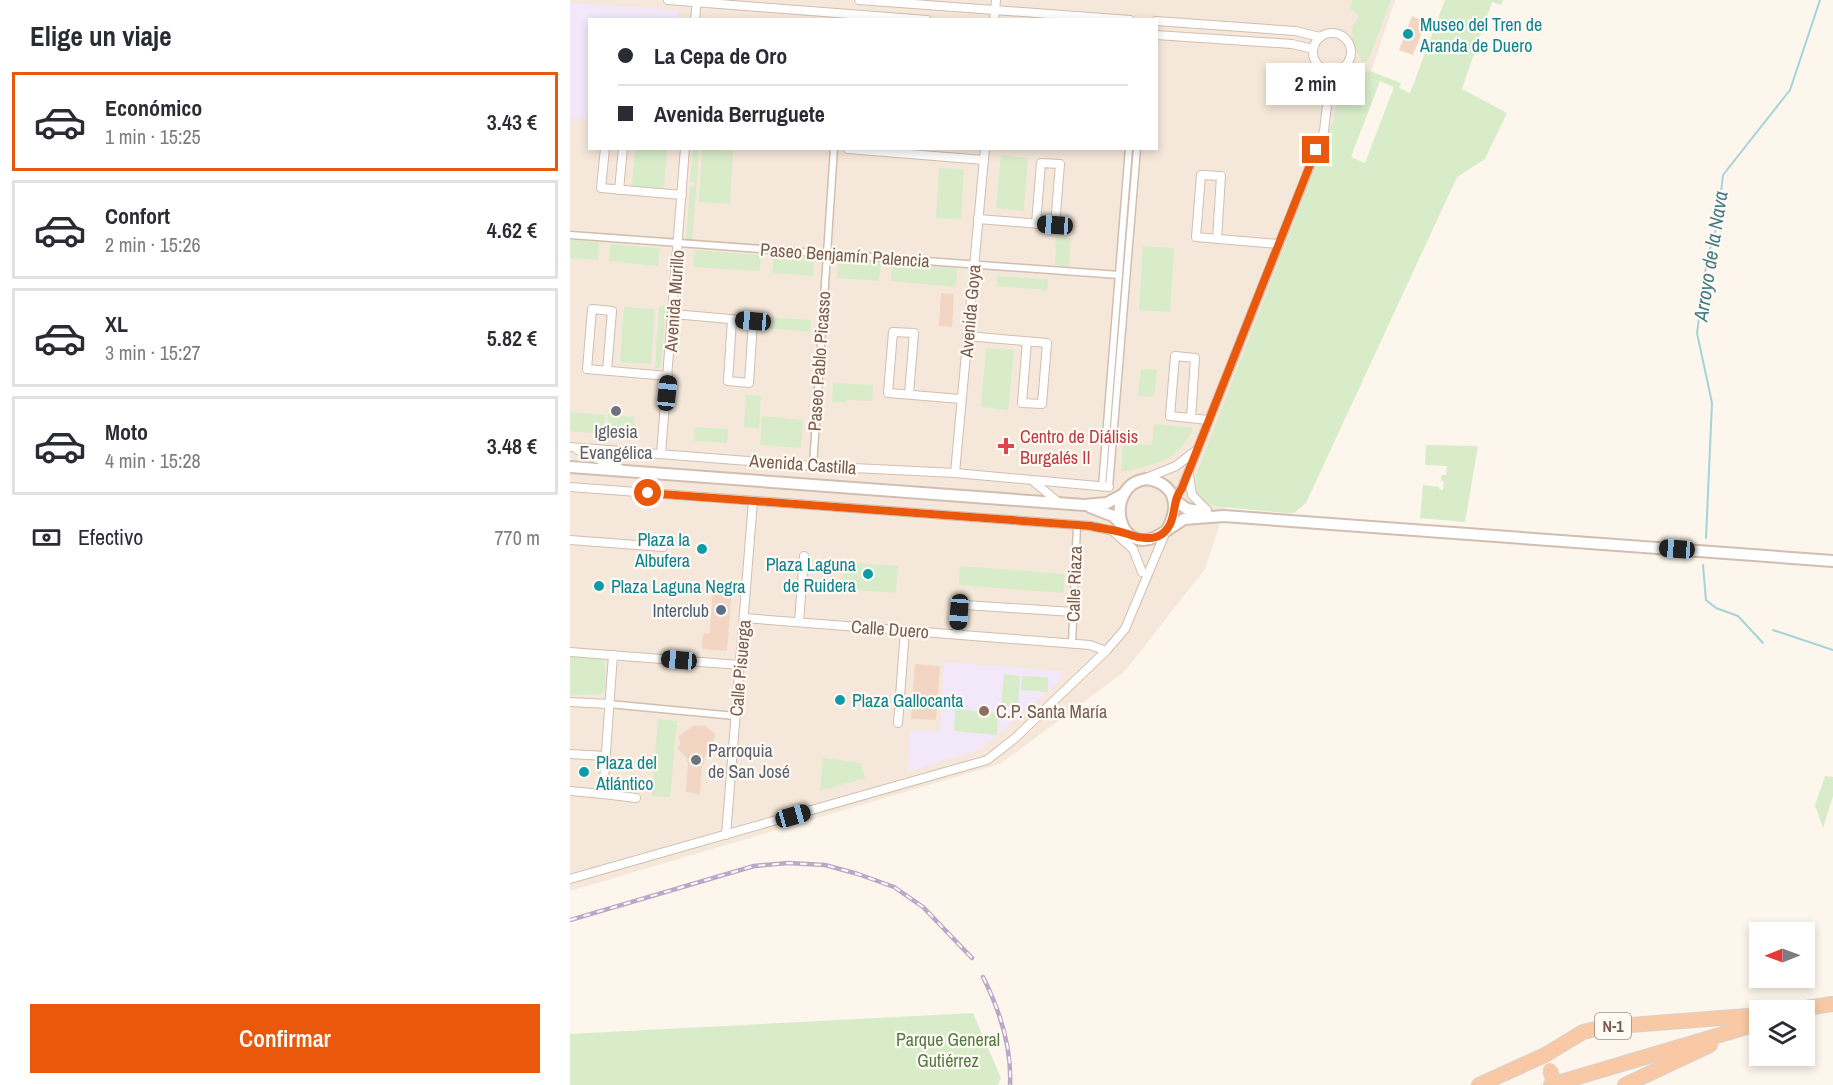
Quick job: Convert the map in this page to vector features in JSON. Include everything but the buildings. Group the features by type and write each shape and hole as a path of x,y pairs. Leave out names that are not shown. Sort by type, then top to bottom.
{"highway":[{"path":"1815,1009 1833,1004"},
{"path":"1815,1007 1833,1004"},
{"name":"N-1","path":"1479,1085 1545,1054 1569,1038 1583,1032 1604,1027 1749,1016"},
{"name":"N-1","path":"1553,1085 1749,1026"},
{"path":"1625,1085 1699,1049 1749,1033"},
{"path":"1545,1054 1553,1085"}],"street":[{"path":"668,0 886,18"},
{"path":"859,0 1103,18"},
{"path":"994,18 996,0"},
{"path":"695,18 697,1"},
{"path":"1158,21 1295,31 1320,37 1336,33 1343,36 1350,44 1352,54 1348,63 1341,70 1331,72 1317,64 1313,49 1320,37"},
{"path":"1158,35 1292,44 1313,49"},
{"path":"1220,516 1204,509 1192,495 1188,480 1190,467 1324,131 1331,72"},
{"path":"605,150 601,188 682,195"},
{"path":"619,190 622,150"},
{"name":"Avenida Murillo","path":"661,454 686,150"},
{"name":"Paseo Pablo Picasso","path":"813,466 834,150"},
{"path":"860,150 984,160"},
{"name":"Avenida Goya","path":"954,473 985,150"},
{"path":"1105,487 1120,309 1122,230 1129,150"},
{"path":"1122,272 1130,230 1137,150"},
{"path":"978,219 1036,224 1055,225 1060,164 1041,162 1036,224"},
{"path":"1217,239 1221,176 1201,175 1196,237 1217,239 1279,244"},
{"path":"1126,183 1134,183"},
{"path":"1122,230 1130,230"},
{"name":"Paseo Benjamín Palencia","path":"570,236 974,265 1122,272"},
{"path":"607,371 612,311 592,309 587,369 607,371 668,376"},
{"path":"673,315 753,321 749,383 728,381 732,320"},
{"path":"909,394 914,333 893,332 888,393 961,399"},
{"path":"967,336 1047,342 1042,404 1022,402 1027,341"},
{"path":"1191,418 1195,358 1175,356 1170,416 1208,420"},
{"name":"Avenida Castilla","path":"571,447 813,466 954,473 1105,487"},
{"name":"Avenida Castilla","path":"571,447 626,471"},
{"path":"1142,572 1133,549 1116,527 1124,494 1132,484 1176,466 1195,451"},
{"name":"Avenida Castilla","path":"570,467 1084,505 1107,503 1124,494"},
{"path":"570,879 987,760 1004,748 1106,651 1125,629 1173,517 1174,499 1190,467"},
{"path":"1143,479 1162,484 1171,491 1174,499 1187,509 1220,516 1833,561"},
{"path":"1033,481 1059,503"},
{"path":"570,487 1116,527 1131,536 1150,539 1184,519 1220,516"},
{"name":"Calle Pisuerga","path":"726,835 753,501"},
{"name":"Avenida Castilla","path":"1084,505 1105,512 1116,527"},
{"name":"Calle Riaza","path":"1072,644 1077,525"},
{"path":"1131,536 1141,557 1142,587"},
{"path":"570,540 663,547"},
{"path":"799,622 804,556"},
{"path":"957,634 959,612 965,605 1073,612"},
{"name":"Calle Duero","path":"744,618 1090,645 1106,651"},
{"path":"898,723 905,630"},
{"path":"570,652 740,665"},
{"path":"603,794 613,655"},
{"path":"570,702 735,716"},
{"path":"570,754 606,756"},
{"path":"570,791 636,798"}],"shaded area":[{"path":"570,0 1395,0 1205,569 1124,672 1000,764 570,891"},
{"path":"570,3 678,10 677,18 588,18 588,119 570,118"},
{"name":"C.P. Santa María","path":"944,662 1062,671 1062,679 981,749 907,772 910,730 940,732"}],"green space":[{"path":"1352,0 1391,0 1368,61 1363,62 1353,42 1352,27 1359,16 1350,8"},
{"path":"1445,0 1503,0 1501,5 1492,2 1462,89 1507,113 1485,159 1457,177 1306,503 1294,513 1286,513 1214,506 1205,502 1197,493 1196,475 1334,119 1338,84 1344,77 1370,71 1401,83 1399,88 1410,93","holes":["1380,81 1394,87 1365,163 1351,157"]},
{"path":"635,150 667,150 664,189 632,187"},
{"path":"693,150 699,150 692,243 686,243 690,187 694,187 694,183 690,182"},
{"path":"702,150 733,151 730,204 699,202"},
{"path":"1001,155 1028,158 1024,211 996,208"},
{"path":"939,168 964,169 961,219 936,218"},
{"path":"1056,237 1071,238 1069,267 1055,266"},
{"path":"570,240 599,242 598,260 570,258"},
{"path":"611,244 660,248 658,266 609,261"},
{"path":"1143,246 1174,248 1170,312 1139,310"},
{"path":"695,250 761,255 760,271 693,267"},
{"path":"774,256 814,258 813,276 772,273"},
{"path":"838,261 881,263 879,281 837,278"},
{"path":"892,263 957,268 956,287 891,281"},
{"path":"997,276 1048,279 1047,290 997,286"},
{"path":"659,306 666,306 661,367 655,369"},
{"path":"624,307 655,309 651,364 620,362"},
{"path":"765,317 811,320 810,332 764,328"},
{"path":"986,348 1014,350 1008,410 981,407"},
{"path":"1141,369 1157,370 1154,397 1138,396"},
{"path":"833,383 873,385 872,401 832,402"},
{"path":"746,395 761,396 759,428 744,427"},
{"path":"570,412 605,415 604,434 570,431"},
{"path":"608,414 634,417 633,436 607,434"},
{"path":"762,416 803,420 801,448 760,445"},
{"path":"1154,424 1193,428 1181,448 1164,460 1121,472 1123,443 1152,445"},
{"path":"695,427 728,429 727,443 694,441"},
{"path":"1426,445 1478,446 1465,522 1420,518 1423,485 1439,487 1443,490 1444,481 1441,481 1441,475 1446,475 1447,466 1425,465"},
{"path":"844,562 898,566 896,593 842,589"},
{"path":"960,566 1065,574 1063,593 959,585"},
{"path":"570,657 599,658 605,662 606,686 602,694 570,695"},
{"path":"1004,674 1020,676 1018,707 1001,706"},
{"path":"1022,676 1048,677 1048,692 1021,690"},
{"path":"955,709 998,713 997,735 954,731"},
{"path":"658,719 677,721 670,797 652,796"},
{"path":"823,758 861,763 865,778 820,791"},
{"path":"1825,776 1833,777 1833,796 1823,828 1815,805"},
{"name":"Parque General Gutiérrez","path":"973,1013 1001,1078 998,1085 570,1085 570,1034"}],"waterway":[{"name":"Arroyo de la Nava","path":"1706,538 1712,403 1697,333 1707,259 1717,226 1723,175 1790,90 1820,0"},
{"name":"Arroyo de la Nava","path":"1703,565 1706,600 1716,608 1738,616 1763,643"},
{"name":"Arroyo de la Nava","path":"1773,630 1833,650"}],"railway":[{"path":"570,920 754,866 788,863 825,865 894,887 923,907 972,958"},
{"path":"983,977 1004,1030 1009,1057 1010,1085"}],"place":[{"name":"Museo del Tren de Aranda de Duero","path":"1408,34"},
{"name":"Iglesia Evangélica","path":"616,411"},
{"name":"Centro de Diálisis Burgalés II","path":"1006,446"},
{"name":"Plaza la Albufera","path":"702,549"},
{"name":"Plaza Laguna de Ruidera","path":"868,574"},
{"name":"Plaza Laguna Negra","path":"599,586"},
{"name":"Interclub","path":"721,610"},
{"name":"Plaza Gallocanta","path":"840,700"},
{"name":"C.P. Santa María","path":"984,711"},
{"name":"Parroquia de San José","path":"696,760"},
{"name":"Plaza del Atlántico","path":"584,772"}],"route":[{"path":"648,493 1091,526 1145,540 1155,537 1167,530 1170,525 1175,505 1174,498 1182,488 1316,150"}]}
